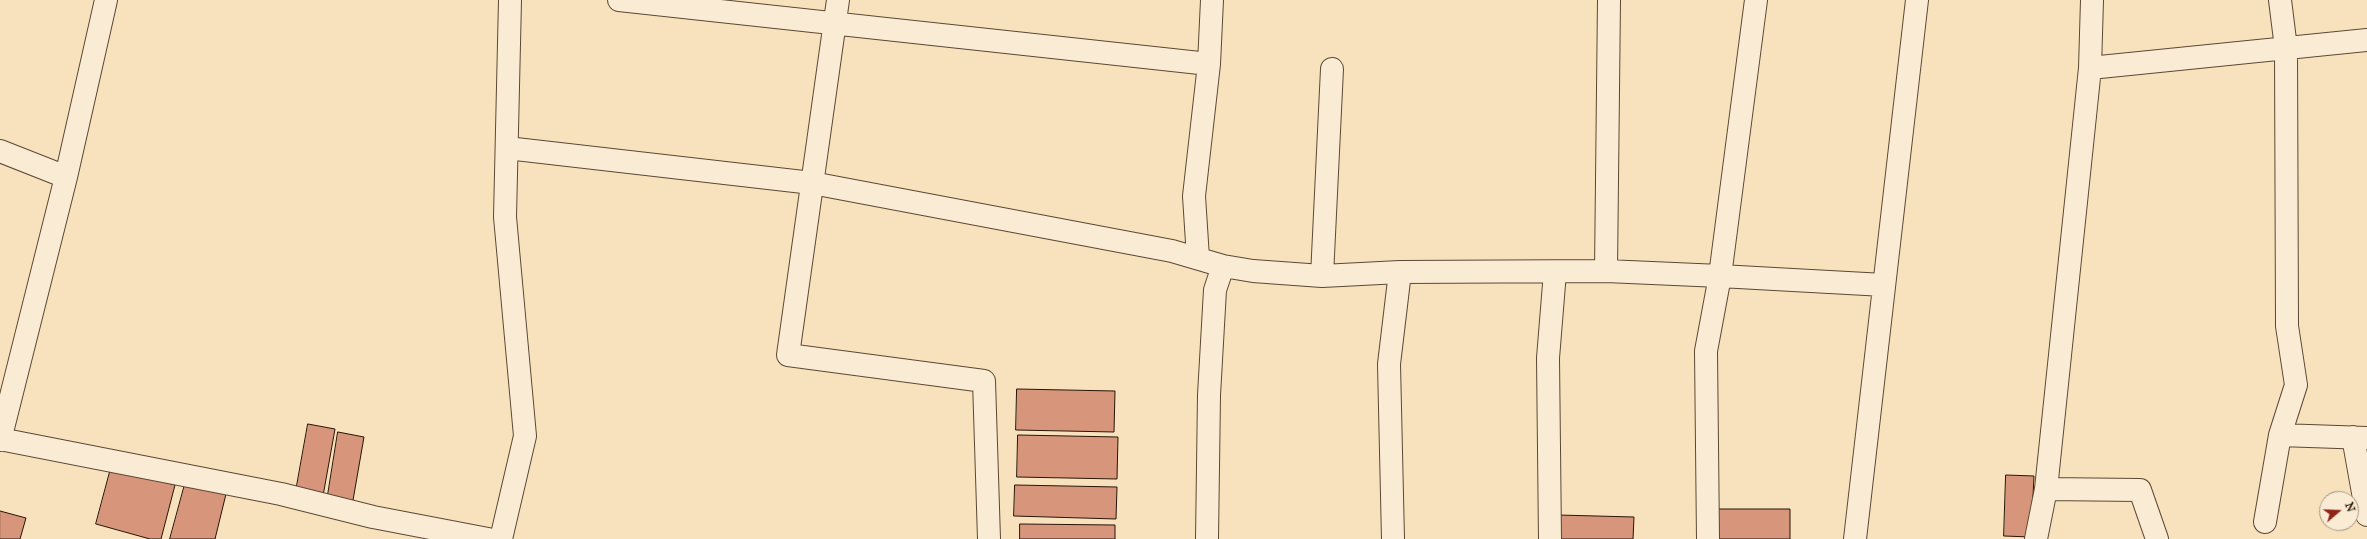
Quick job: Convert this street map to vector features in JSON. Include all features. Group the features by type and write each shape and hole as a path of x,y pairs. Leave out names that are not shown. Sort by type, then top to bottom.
{"street":[{"path":"106,0 66,177 0,439 281,494 373,517 488,539"},
{"path":"501,539 525,436 505,217 510,0"},
{"path":"619,0 1209,64"},
{"path":"838,0 788,355 984,381 989,539"},
{"path":"1198,258 1194,196 1209,64 1212,0"},
{"path":"1606,271 1609,0"},
{"path":"1708,539 1706,351 1720,276 1756,0"},
{"path":"1855,539 1917,0"},
{"path":"2036,539 2046,489 2090,68 2092,0"},
{"path":"2265,522 2280,435 2296,385 2287,326 2286,48 2280,0"},
{"path":"2090,68 2367,40"},
{"path":"1322,276 1332,69"},
{"path":"507,148 812,183 1172,251 1222,266 1253,271 1322,276 1400,272 1606,271 1884,285"},
{"path":"0,151 66,177"},
{"path":"1207,539 1209,388 1216,290 1222,266"},
{"path":"1393,539 1389,364 1400,272"},
{"path":"1550,539 1548,358 1555,272"},
{"path":"2280,435 2360,438 2367,515"},
{"path":"2046,489 2140,490 2157,539"}],"building":[{"path":"1017,389 1115,391 1114,432 1016,430"},
{"path":"308,424 335,429 323,496 296,491"},
{"path":"338,432 364,437 352,506 327,501"},
{"path":"1018,435 1118,437 1117,479 1017,477"},
{"path":"111,468 175,485 161,539 150,539 96,524"},
{"path":"2006,475 2034,476 2031,537 2004,536"},
{"path":"185,484 226,494 215,539 170,539"},
{"path":"1015,485 1117,487 1116,519 1014,516"},
{"path":"1716,509 1790,509 1790,539 1716,539"},
{"path":"0,511 26,518 20,539 0,539"},
{"path":"1558,515 1634,517 1633,539 1557,539"},
{"path":"1020,524 1115,525 1115,539 1020,539"}]}
